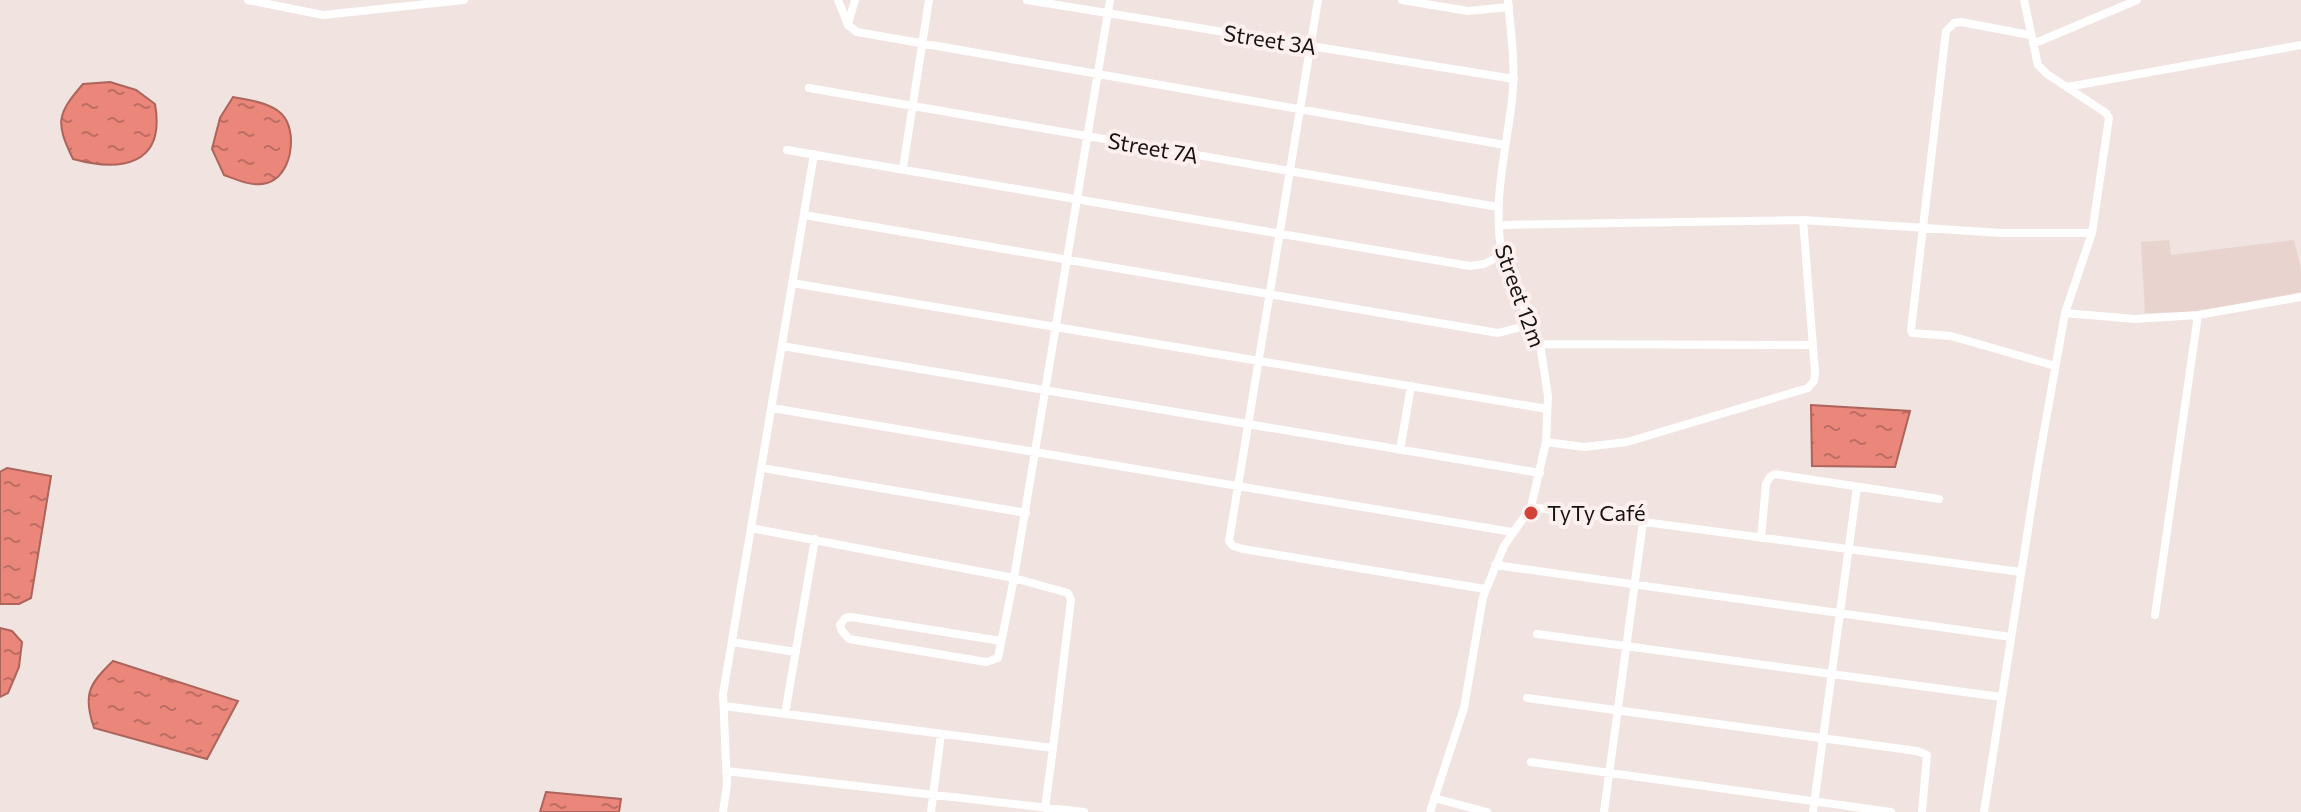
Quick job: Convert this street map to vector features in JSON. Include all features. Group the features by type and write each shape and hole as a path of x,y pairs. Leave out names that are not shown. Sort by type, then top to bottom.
{"street":[{"path":"248,0 323,15 464,0"},
{"path":"838,0 848,25 857,32 1505,145"},
{"path":"848,25 855,0"},
{"path":"903,168 929,0"},
{"name":"Street 3A","path":"1027,0 1514,79"},
{"path":"1001,641 851,617 845,618 840,625 849,639 965,660 986,662 998,658 1026,513 1110,0"},
{"path":"1318,0 1229,541 1233,546 1485,589"},
{"path":"1402,0 1468,11 1509,4"},
{"path":"1984,812 2055,366 2065,313 2092,233 2109,118 2038,65 2024,0"},
{"path":"2055,366 1951,336 1912,333 1910,324 1946,31 1954,23 1961,22 2031,39 2137,0"},
{"name":"Street 12m","path":"1430,812 1464,708 1478,614 1485,589 1512,532 1531,507 1546,442 1547,409 1540,344 1502,255 1499,225 1498,207 1515,66 1509,4"},
{"path":"2066,87 2301,45"},
{"name":"Street 7A","path":"809,88 1498,207"},
{"path":"787,150 1470,266 1484,264 1502,255"},
{"path":"723,812 726,771 723,694 814,154"},
{"path":"804,215 1498,333 1532,324"},
{"path":"1499,225 1803,220 2001,233 2092,233"},
{"path":"1546,442 1584,447 1627,442 1808,388 1814,381 1813,345 1803,220"},
{"path":"792,283 1547,409"},
{"path":"2065,313 2134,319 2198,315 2301,297"},
{"path":"2155,615 2198,315"},
{"path":"1540,344 1813,345"},
{"path":"782,346 1540,473"},
{"path":"1400,450 1411,386"},
{"path":"772,408 1512,532"},
{"path":"762,468 1026,513"},
{"path":"1761,538 1766,484 1775,474 1939,499"},
{"path":"1813,812 1857,487"},
{"path":"1531,507 2021,572"},
{"path":"1604,812 1643,522"},
{"path":"751,528 1014,578 1068,593 1071,600 1045,808"},
{"path":"785,714 815,539"},
{"path":"1495,565 2011,637"},
{"path":"1537,634 2001,697"},
{"path":"732,642 796,652"},
{"path":"1527,698 1917,751 1927,755 1922,812"},
{"path":"724,706 1053,748"},
{"path":"931,812 941,734"},
{"path":"1531,762 1891,812"},
{"path":"726,771 1084,812"},
{"path":"1434,798 1487,812"}],"shaded area":[{"path":"2169,240 2171,255 2294,240 2301,269 2301,292 2200,312 2145,313 2141,242"}],"water":[{"path":"110,82 136,90 155,104 157,125 153,141 136,160 122,164 107,165 73,159 61,127 64,111 83,84"},
{"path":"233,97 275,109 289,126 290,155 282,173 267,183 250,184 224,175 212,149 220,118"},
{"path":"1811,405 1910,411 1895,467 1812,466"},
{"path":"7,468 51,476 31,598 19,604 0,604 0,472"},
{"path":"0,628 12,631 22,642 19,667 8,693 0,697"},
{"path":"113,661 238,701 207,759 94,728 89,707 90,691"},
{"path":"546,792 621,799 619,812 540,812"}],"place":[{"name":"TyTy Café","path":"1531,513"}]}
